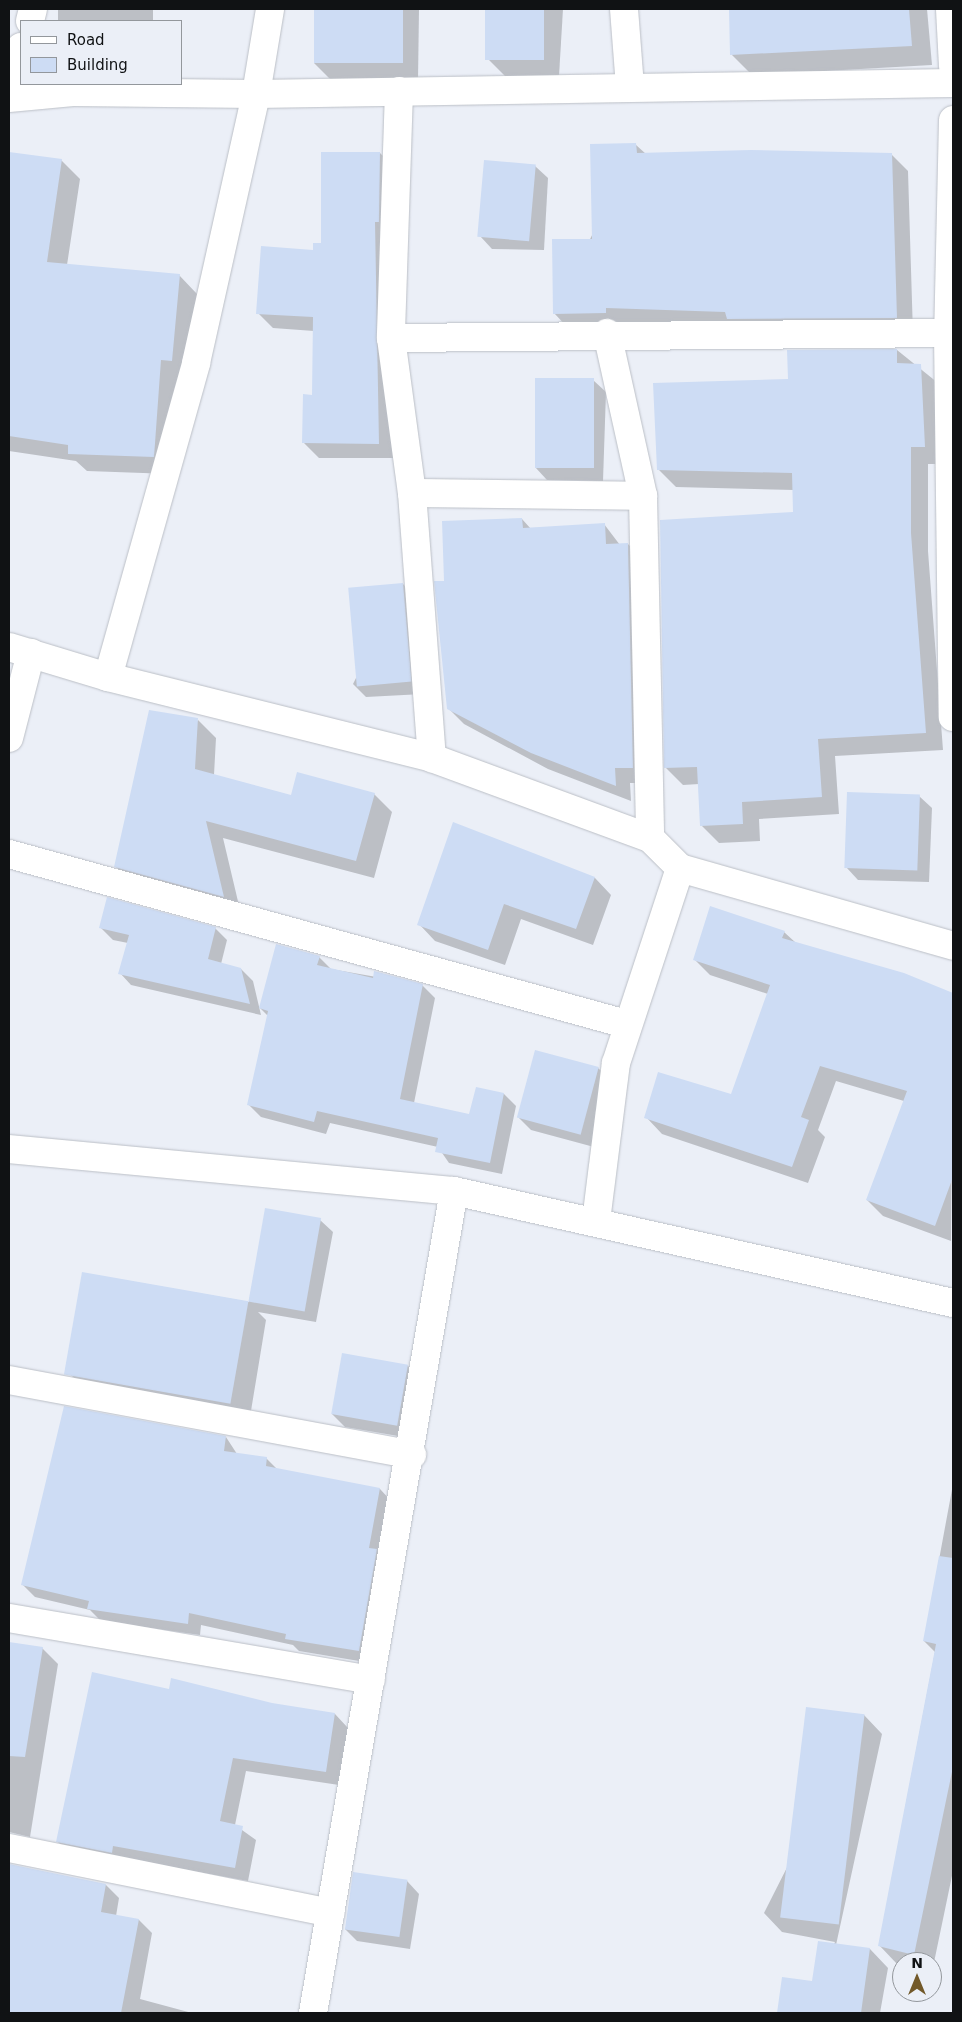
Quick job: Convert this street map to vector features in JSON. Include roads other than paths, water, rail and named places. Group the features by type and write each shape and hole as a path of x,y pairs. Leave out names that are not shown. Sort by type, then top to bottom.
{"street":[{"path":"108,677 196,363 256,94 270,9"},
{"path":"624,9 630,87"},
{"path":"950,9 953,66"},
{"path":"9,81 20,50"},
{"path":"9,98 73,92 256,94 953,83"},
{"path":"399,91 391,338 412,493 432,758"},
{"path":"953,120 951,333 953,716"},
{"path":"391,338 608,334 951,333"},
{"path":"608,334 643,496 650,838"},
{"path":"412,493 643,496"},
{"path":"9,738 20,650 108,677 432,758 650,838 680,868 953,946"},
{"path":"9,854 626,1024"},
{"path":"596,1221 616,1063 626,1024 680,868"},
{"path":"9,1149 454,1191 596,1221 953,1303"},
{"path":"313,2013 412,1455 454,1191"},
{"path":"9,1380 412,1455"},
{"path":"9,1618 372,1680"},
{"path":"9,1848 330,1913"}]}
